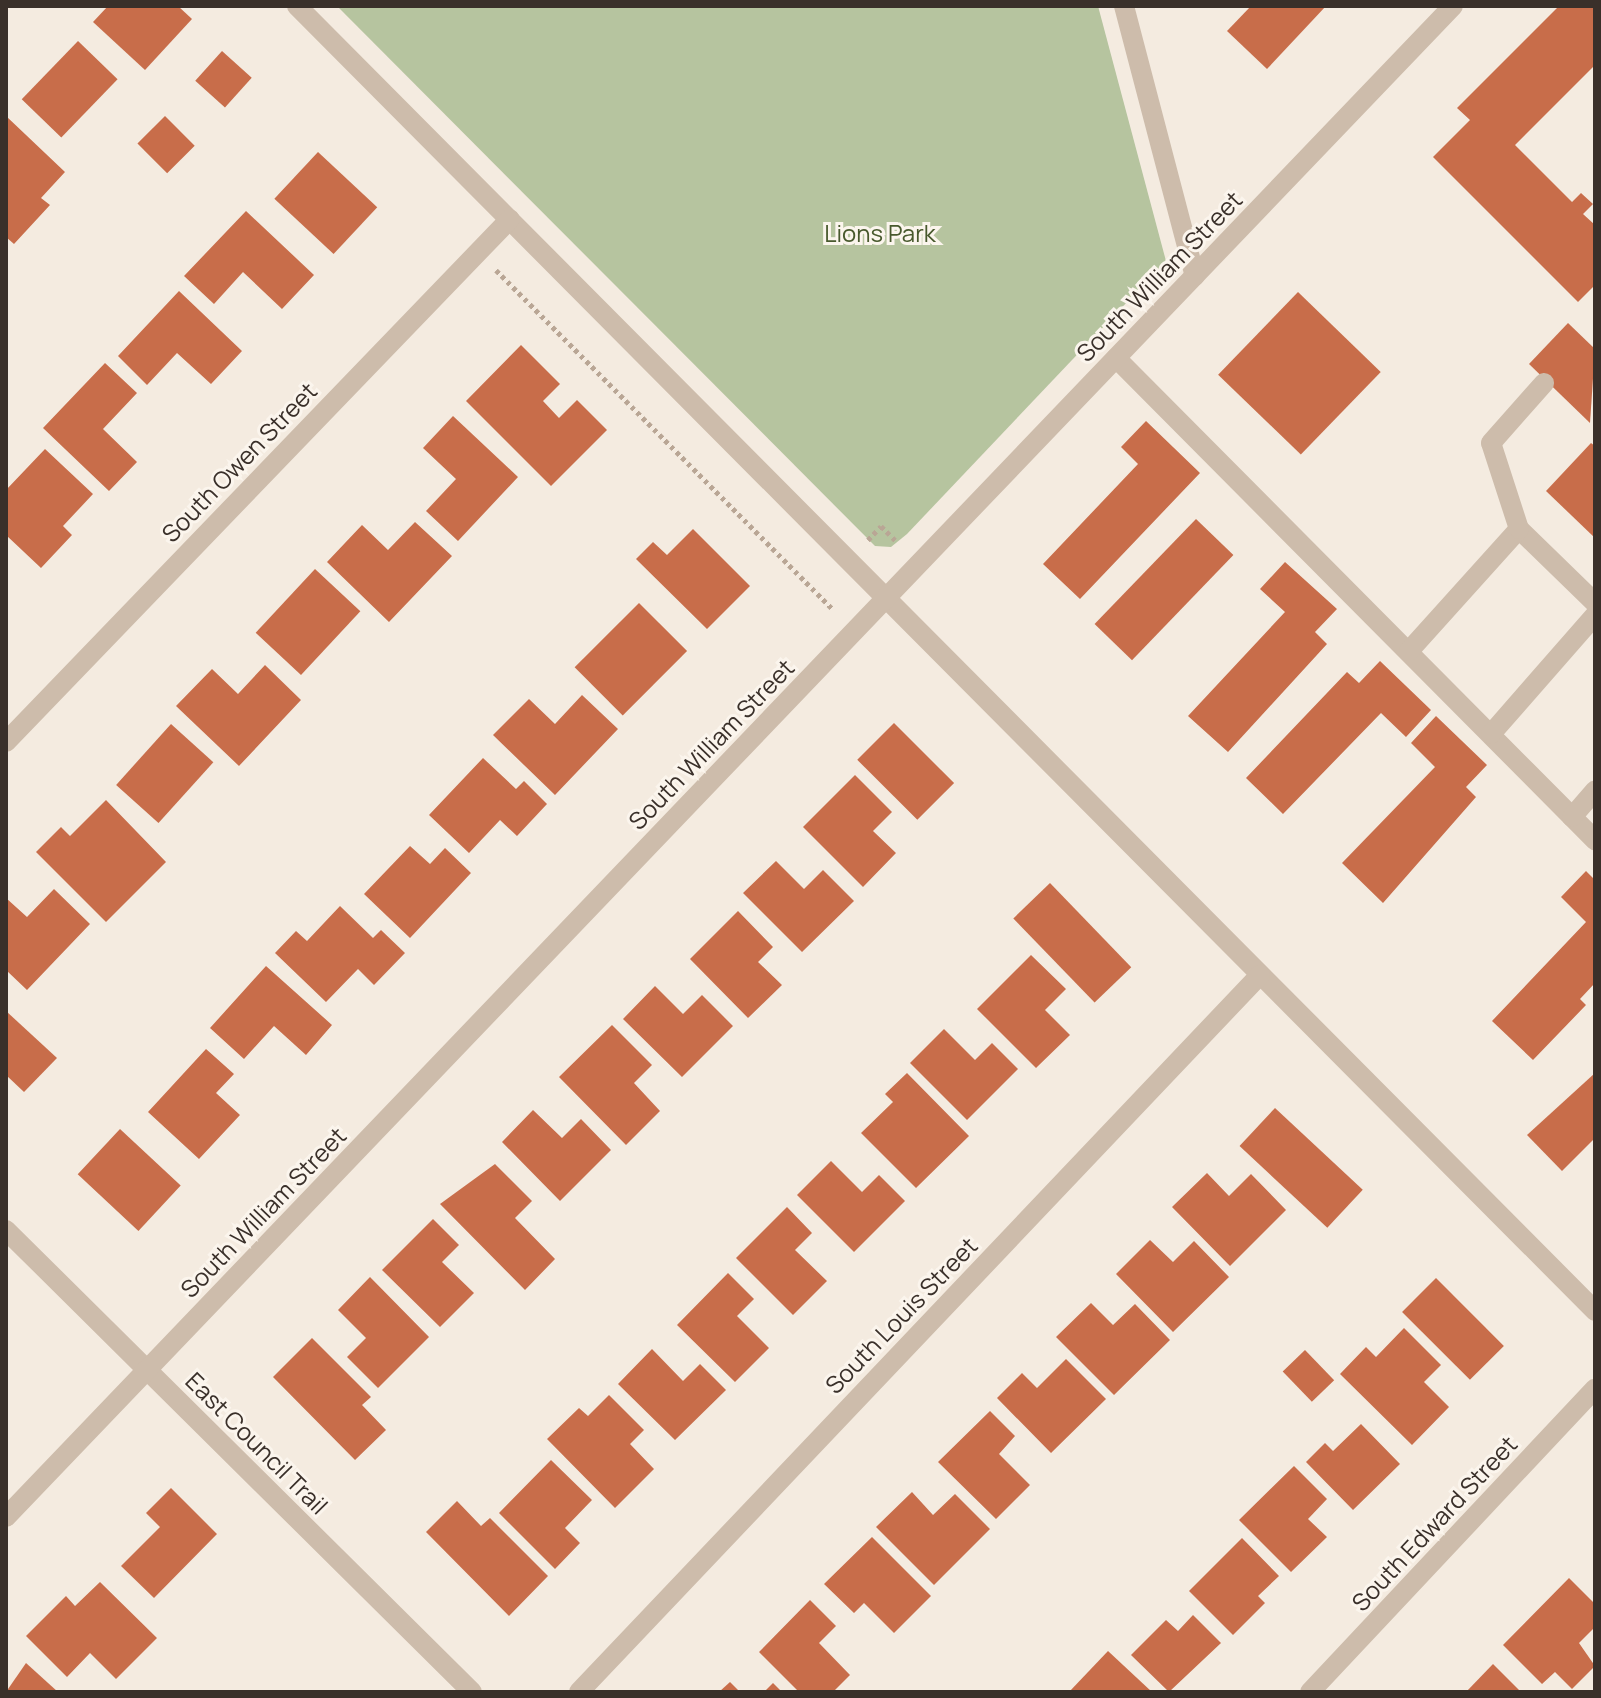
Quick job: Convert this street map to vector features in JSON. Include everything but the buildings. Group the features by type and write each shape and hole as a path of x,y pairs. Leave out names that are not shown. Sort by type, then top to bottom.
{"street":[{"path":"297,6 889,596 1595,1311"},
{"path":"1124,6 1195,276"},
{"name":"South William Street","path":"6,1517 1453,6"},
{"name":"South Owen Street","path":"6,742 510,219"},
{"path":"1116,358 1595,840"},
{"path":"1544,383 1491,443 1519,529 1595,603"},
{"path":"1409,651 1519,529"},
{"path":"1491,734 1595,615"},
{"path":"1572,817 1595,791"},
{"name":"South Louis Street","path":"579,1692 1260,975"},
{"name":"East Council Trail","path":"6,1230 472,1692"},
{"name":"South Edward Street","path":"1310,1692 1595,1389"}],"path":[{"path":"496,270 833,609"},
{"path":"868,540 881,526 897,542"}],"green space":[{"name":"Lions Park","path":"337,6 1098,6 1166,261 907,534 891,547 875,546"}]}
